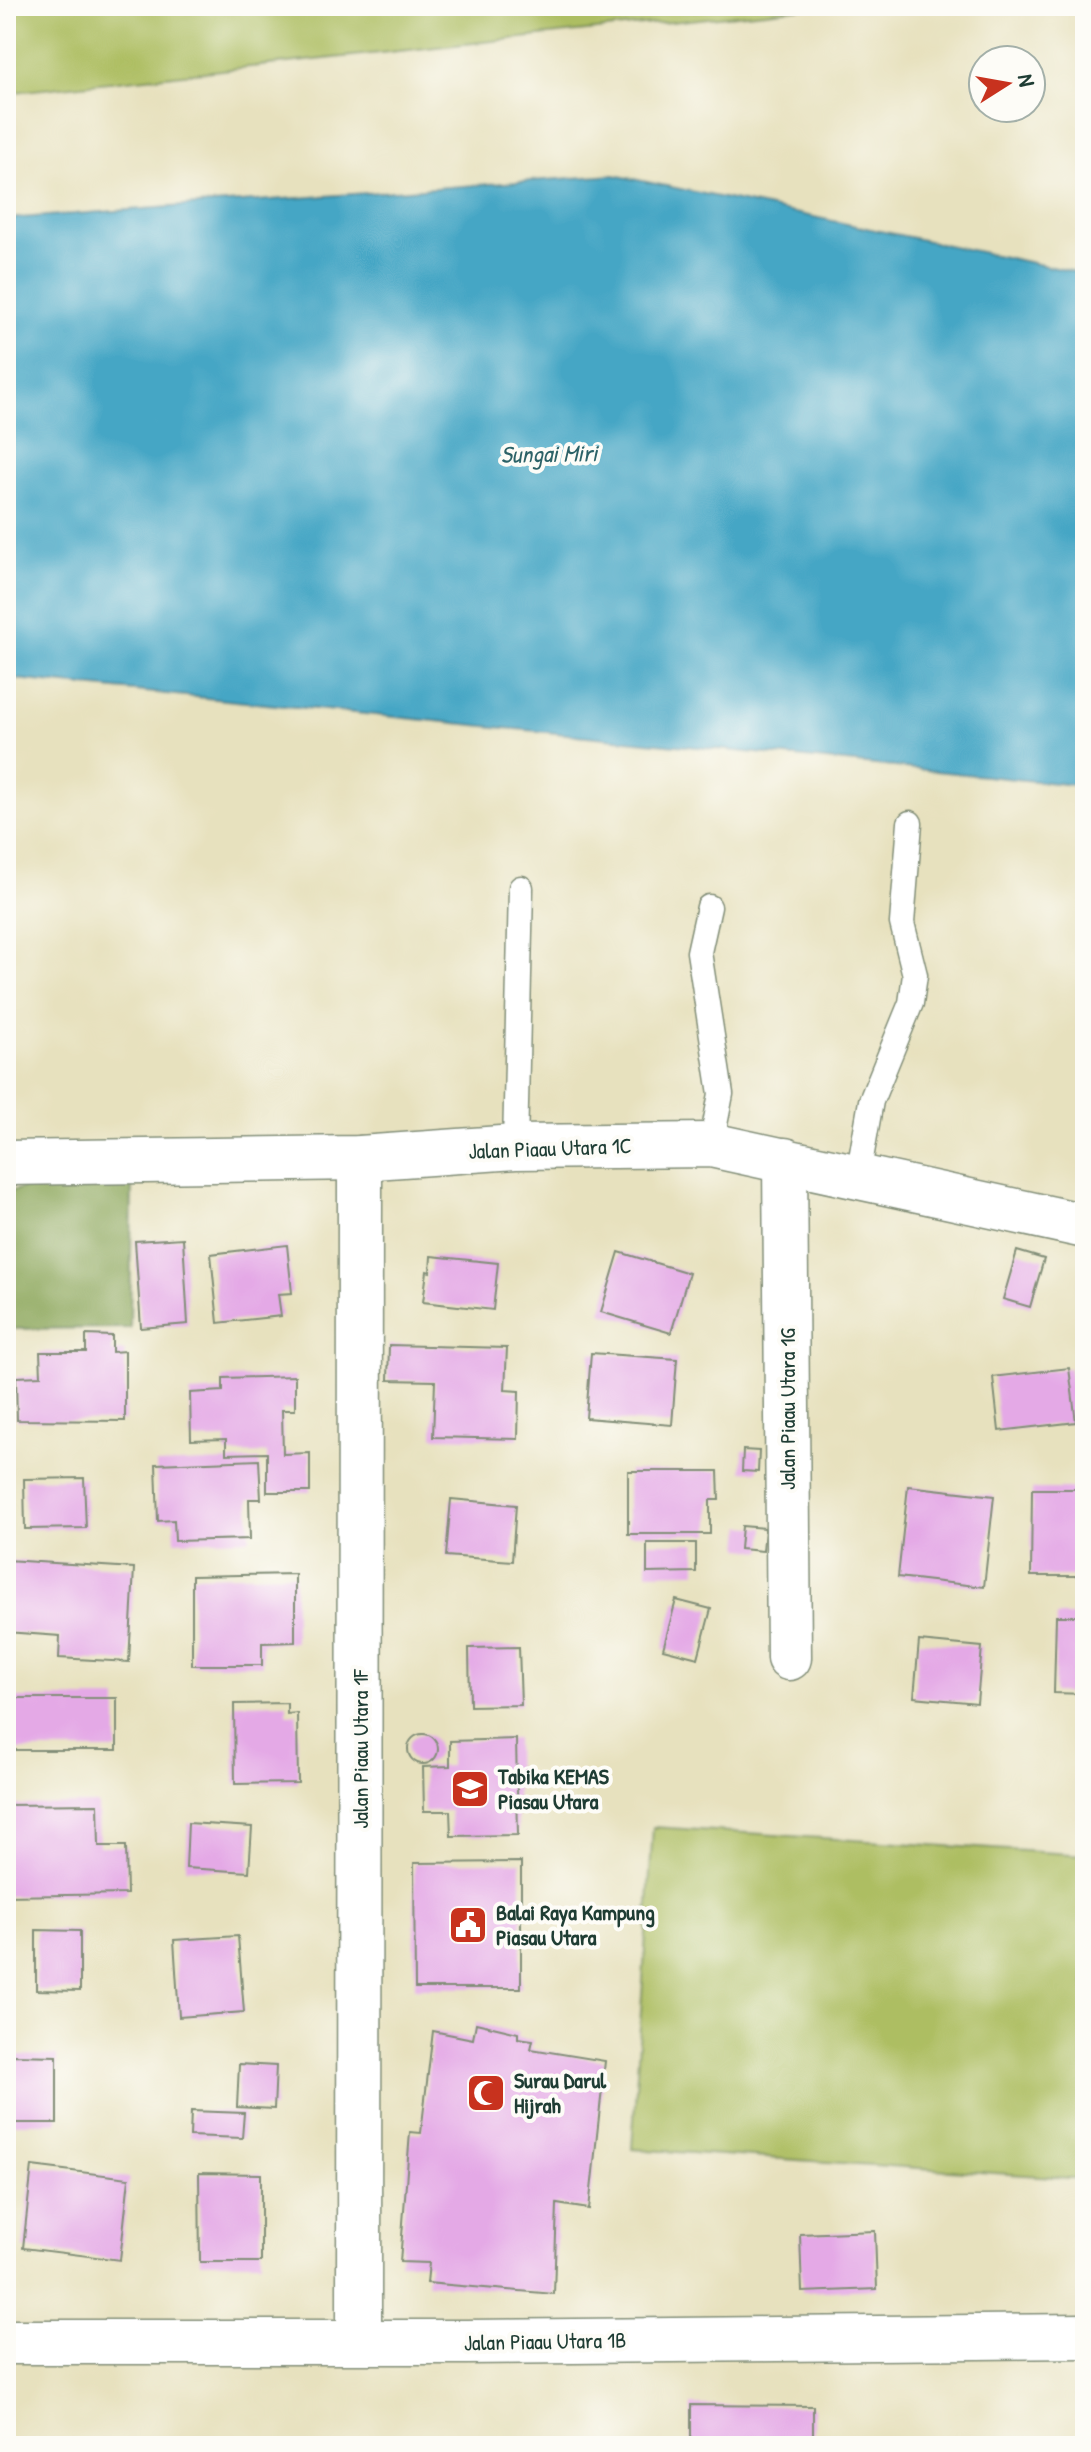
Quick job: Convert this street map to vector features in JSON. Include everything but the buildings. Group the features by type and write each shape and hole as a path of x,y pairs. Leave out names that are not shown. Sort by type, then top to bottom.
{"street":[{"name":"Jalan Piaau Utara 1C","path":"6,1163 360,1158 515,1147 711,1145 1085,1226"},
{"name":"Jalan Piaau Utara 1F","path":"359,2340 360,1158"},
{"name":"Jalan Piaau Utara 1G","path":"785,1160 789,1658"},
{"name":"Jalan Piaau Utara 1B","path":"6,2342 466,2342 1085,2336"}],"lane":[{"path":"858,1176 871,1101 911,1003 915,975 902,923 910,823"},
{"path":"515,1147 521,888"},
{"path":"709,907 699,952 721,1094 711,1145"}],"green space":[{"path":"6,6 821,6 6,93"},
{"path":"41,1182 132,1184 130,1328 6,1329 6,1193"},
{"path":"653,1827 1085,1855 1085,2179 632,2149"}],"water":[{"name":"Sungai Miri","path":"614,175 1085,274 1085,786 6,678 6,219"}],"place":[{"name":"Tabika KEMAS Piasau Utara","path":"470,1789"},
{"name":"Balai Raya Kampung Piasau Utara","path":"468,1925"},
{"name":"Surau Darul Hijrah","path":"486,2093"}]}
